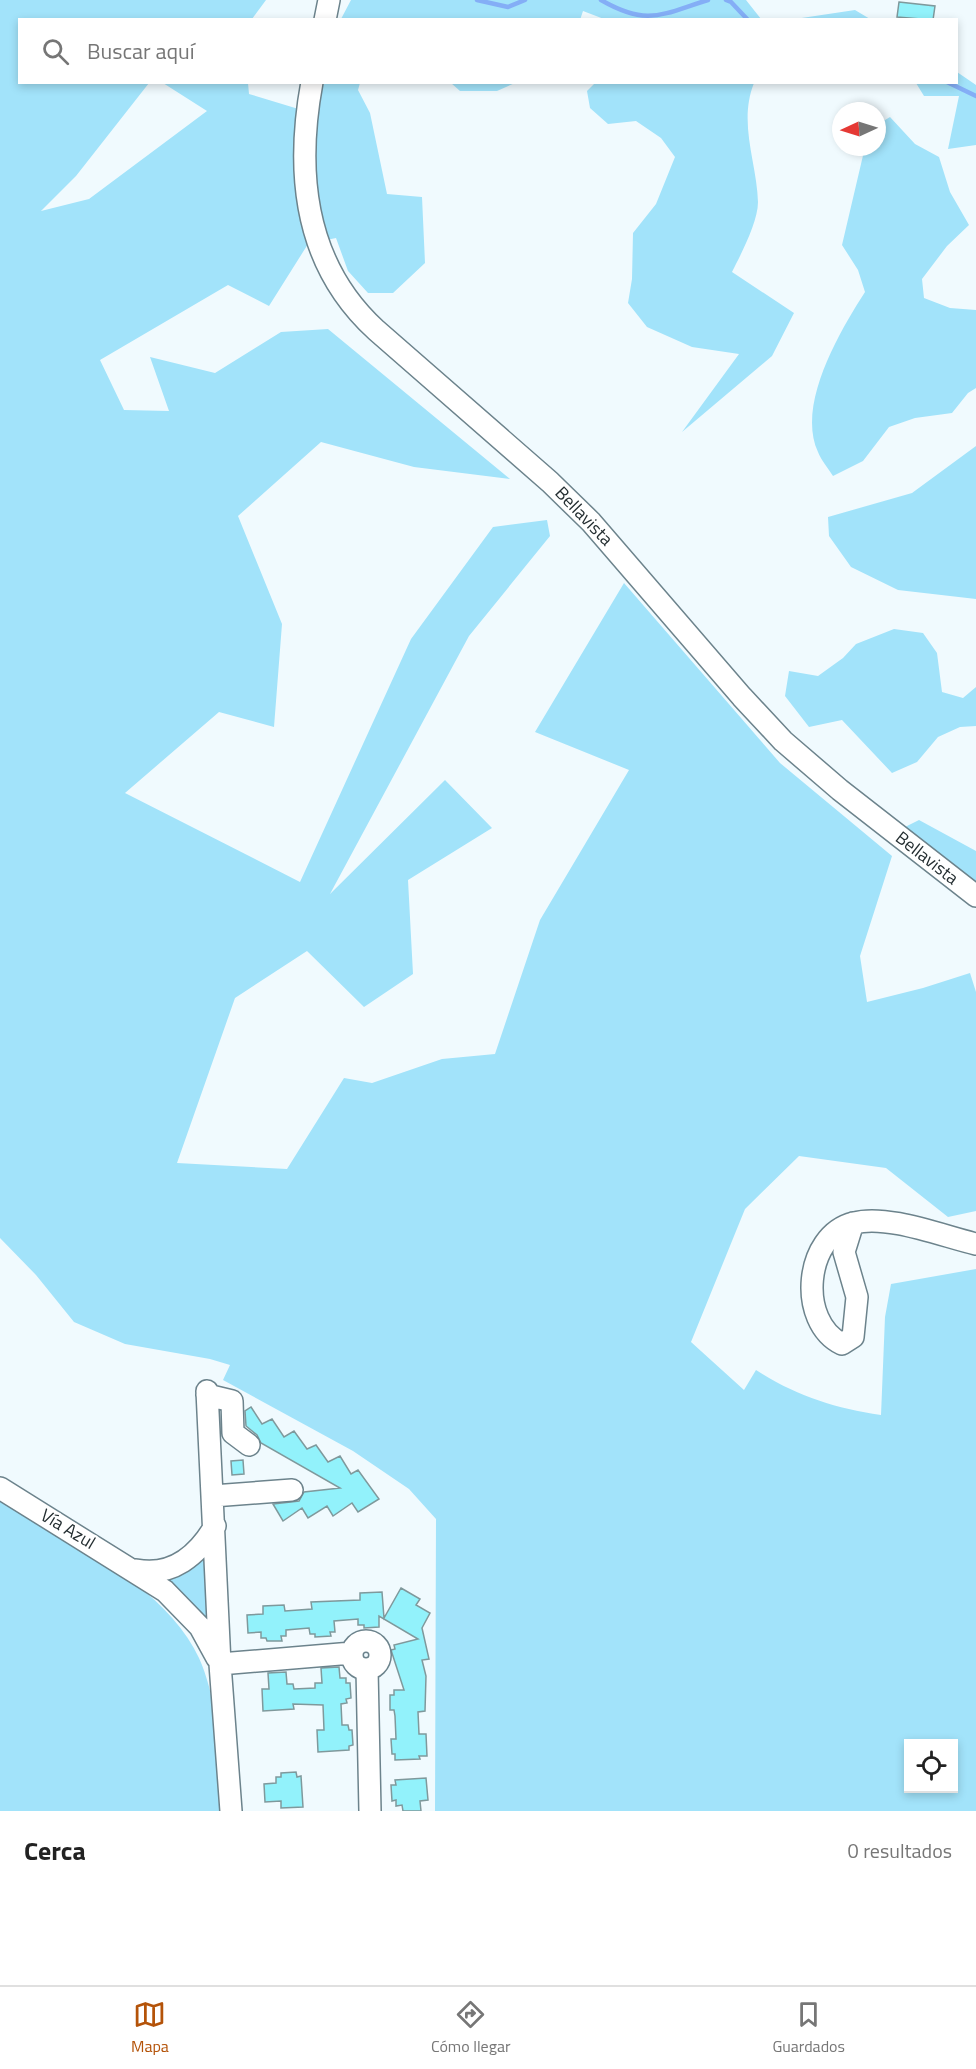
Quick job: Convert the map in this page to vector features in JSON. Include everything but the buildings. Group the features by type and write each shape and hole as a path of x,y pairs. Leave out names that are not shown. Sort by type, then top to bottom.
{"street":[{"path":"325,18 329,0"},
{"name":"Bellavista","path":"312,84 306,149 310,215 321,255 350,304 376,330 550,482 591,522 742,697 783,741 840,790 976,896"},
{"path":"853,1223 844,1252 857,1297 854,1337 842,1344 830,1338 813,1306 813,1281 817,1256 832,1233 853,1223 875,1220 976,1244"},
{"name":"Vía Azul","path":"231,1811 220,1664 207,1393 232,1401 233,1433 249,1445"},
{"name":"Vía Azul","path":"0,1488 136,1570 165,1591 192,1617 220,1664"},
{"path":"213,1496 292,1490"},
{"path":"136,1570 156,1571 175,1566 200,1549 215,1526"},
{"path":"220,1664 352,1653 354,1663 367,1669 370,1811"}],"shaded area":[{"path":"0,0 266,0 253,18 18,18 18,84 148,84 76,176 41,211 89,199 207,111 165,84 248,84 249,94 315,114 324,84 360,84 358,90 370,113 387,194 422,197 425,263 393,293 368,293 348,271 336,238 308,244 269,306 228,285 100,360 124,410 169,411 150,357 215,373 281,332 328,329 510,479 414,467 321,442 238,516 282,624 274,727 219,712 125,793 300,882 411,639 493,527 547,520 550,536 469,636 330,894 445,780 492,828 408,880 413,974 364,1007 307,951 235,998 177,1163 287,1169 344,1078 372,1083 442,1059 495,1054 540,920 629,770 535,732 624,583 780,763 892,856 860,956 867,1002 970,973 976,992 976,1211 948,1217 886,1168 799,1156 745,1209 691,1342 744,1390 756,1370 816,1400 881,1415 885,1317 891,1284 976,1269 976,1811 435,1811 436,1519 409,1489 353,1451 223,1380 230,1365 210,1359 125,1344 74,1322 36,1275 0,1238"},
{"path":"351,0 746,0 760,18 601,18 583,11 581,18 342,18"},
{"path":"855,10 868,18 802,18"},
{"path":"958,73 976,85 976,145 948,149 959,96 924,96 917,84 958,84"},
{"path":"452,84 513,84 497,91 460,91"},
{"path":"594,84 754,84 748,113 748,128 758,202 748,238 732,272 794,313 772,356 682,432 739,354 692,347 647,327 628,303 632,279 633,233 656,204 675,157 661,138 636,121 608,124 590,108 587,91"},
{"path":"890,117 915,144 939,157 950,192 969,225 947,246 922,279 924,298 950,308 976,310 976,388 968,393 952,413 915,418 889,427 863,461 833,476 818,452 813,433 813,413 817,391 833,347 865,292 858,270 842,245 863,156 886,156 886,119"},
{"path":"976,446 976,599 898,590 851,567 829,536 828,517 912,493"},
{"path":"894,629 923,633 937,653 942,692 963,698 976,687 976,726 960,727 938,737 917,762 892,773 842,720 809,727 785,696 789,671 818,676 843,658 856,644"},
{"path":"919,820 976,851 976,885 901,829"},
{"path":"0,1497 112,1566 139,1586 184,1632 206,1676 215,1714 219,1811 0,1811"},
{"path":"205,1556 211,1624 165,1578"}],"waterway":[{"path":"477,0 508,7 525,0"},
{"path":"601,0 643,16 666,13 708,0"},
{"path":"726,0 731,2 746,18"},
{"path":"951,84 976,96"}]}
